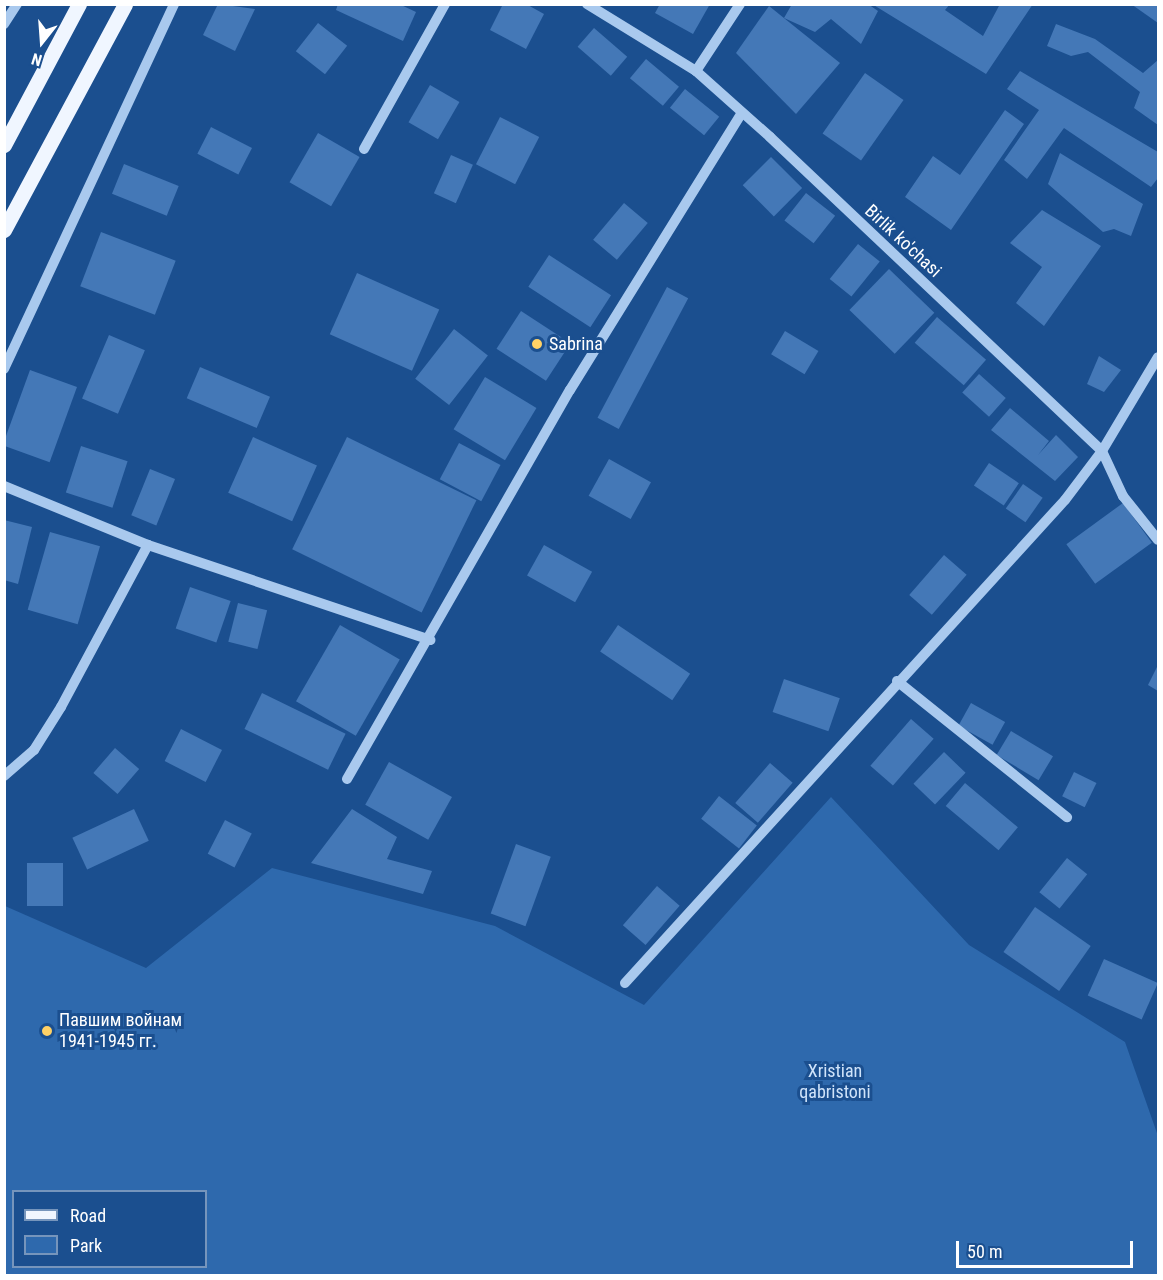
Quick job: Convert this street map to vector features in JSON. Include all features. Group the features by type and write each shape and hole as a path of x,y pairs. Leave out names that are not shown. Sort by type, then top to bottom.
{"main road":[{"path":"4,145 79,4"},
{"path":"4,230 125,4"}],"street":[{"path":"4,24 17,4"},
{"path":"4,369 174,4"},
{"path":"364,149 445,4"},
{"name":"Birlik ko'chasi","path":"587,4 696,71 742,112 1102,451 1123,496 1158,540"},
{"path":"696,71 740,4"},
{"path":"347,779 430,640 570,390 742,112"},
{"path":"625,983 897,681 1065,500 1102,451 1158,357"},
{"path":"4,486 148,545 430,640"},
{"path":"4,776 34,750 62,707 148,545"},
{"path":"897,681 1067,817"}],"green space":[{"name":"Xristian qabristoni","path":"831,797 969,945 1125,1042 1158,1136 1158,1275 5,1275 5,906 146,968 272,868 495,926 644,1005"}],"building":[{"path":"218,4 255,9 235,51 203,35"},
{"path":"338,4 399,4 416,12 403,41 336,10"},
{"path":"503,4 526,4 544,14 526,49 490,30"},
{"path":"660,4 710,4 693,34 655,13"},
{"path":"792,4 868,4 878,11 861,44 831,19 815,32 784,18"},
{"path":"872,4 950,4 945,10 983,36 1000,4 1033,4 986,74"},
{"path":"1131,4 1158,4 1158,23"},
{"path":"769,6 840,63 796,114 736,53"},
{"path":"318,23 347,46 325,74 296,51"},
{"path":"1056,24 1095,39 1143,73 1158,60 1158,125 1134,108 1140,92 1088,52 1071,56 1047,46"},
{"path":"594,28 627,57 611,76 578,47"},
{"path":"646,59 679,87 663,106 630,78"},
{"path":"1020,71 1158,152 1158,178 1151,187 1064,128 1027,179 1004,160 1039,110 1007,89"},
{"path":"865,73 904,100 861,161 823,134"},
{"path":"430,85 459,102 438,139 408,122"},
{"path":"685,89 719,117 704,135 670,108"},
{"path":"1005,110 1024,124 951,230 905,197 933,156 960,175"},
{"path":"500,117 539,137 515,184 476,164"},
{"path":"211,127 252,148 238,175 197,154"},
{"path":"318,133 360,157 331,206 290,182"},
{"path":"1060,153 1143,204 1131,236 1114,229 1103,232 1048,184"},
{"path":"451,155 473,165 456,203 434,193"},
{"path":"771,157 802,188 774,216 743,185"},
{"path":"124,164 179,186 167,216 112,194"},
{"path":"806,193 835,216 814,243 784,221"},
{"path":"624,203 648,223 617,260 593,240"},
{"path":"1042,210 1101,246 1044,326 1016,303 1042,267 1010,243"},
{"path":"101,232 176,261 155,315 80,286"},
{"path":"858,244 880,262 851,297 830,279"},
{"path":"549,255 611,295 590,327 528,287"},
{"path":"889,269 934,313 895,354 849,310"},
{"path":"357,273 439,310 412,371 330,334"},
{"path":"667,287 688,298 619,429 598,418"},
{"path":"521,311 570,343 546,381 496,349"},
{"path":"937,317 986,360 964,385 915,343"},
{"path":"454,329 488,355 449,405 415,379"},
{"path":"785,331 818,351 805,374 771,354"},
{"path":"109,335 145,350 118,414 82,399"},
{"path":"1099,356 1121,370 1104,392 1087,384"},
{"path":"200,367 270,397 257,428 187,398"},
{"path":"30,370 77,387 50,462 4,446"},
{"path":"979,374 1006,398 989,417 962,393"},
{"path":"485,377 536,408 505,460 454,429"},
{"path":"1010,408 1049,441 1038,455 1056,435 1078,457 1055,481 991,430"},
{"path":"253,437 317,465 292,521 228,493"},
{"path":"347,437 476,500 422,612 292,549"},
{"path":"459,443 500,465 481,501 440,479"},
{"path":"81,446 128,461 112,508 66,493"},
{"path":"609,459 651,482 631,519 589,496"},
{"path":"989,463 1019,483 1004,506 974,485"},
{"path":"150,469 175,479 156,525 131,515"},
{"path":"1023,484 1043,498 1025,522 1006,509"},
{"path":"1123,503 1152,543 1095,584 1066,544"},
{"path":"4,520 32,527 18,584 4,580"},
{"path":"50,532 100,546 78,624 28,610"},
{"path":"544,545 592,572 575,602 527,576"},
{"path":"944,555 967,575 932,615 909,595"},
{"path":"190,587 231,601 216,643 176,629"},
{"path":"238,603 267,610 257,649 228,642"},
{"path":"340,625 400,660 356,736 296,701"},
{"path":"618,625 690,674 672,700 600,652"},
{"path":"1158,665 1158,691 1148,685"},
{"path":"784,679 840,698 828,731 773,712"},
{"path":"262,693 346,734 328,770 244,729"},
{"path":"971,703 1005,722 993,745 958,726"},
{"path":"911,719 934,739 893,785 870,766"},
{"path":"181,729 222,750 206,782 165,761"},
{"path":"1011,731 1053,756 1039,780 997,755"},
{"path":"115,748 139,769 118,794 93,773"},
{"path":"944,752 966,773 935,804 913,784"},
{"path":"389,762 452,797 428,840 365,805"},
{"path":"770,763 793,783 758,823 735,803"},
{"path":"1074,772 1096,783 1085,807 1062,796"},
{"path":"965,783 1018,827 999,850 946,806"},
{"path":"719,796 757,826 739,848 701,819"},
{"path":"134,809 149,841 87,869 72,838"},
{"path":"352,809 397,837 387,859 432,871 423,894 311,863"},
{"path":"225,820 252,834 234,867 208,854"},
{"path":"516,844 551,857 525,926 491,914"},
{"path":"1067,858 1087,874 1060,909 1039,892"},
{"path":"27,863 63,863 63,906 27,906"},
{"path":"657,886 680,906 646,945 623,925"},
{"path":"1035,907 1091,946 1059,991 1003,952"},
{"path":"1104,959 1158,983 1142,1020 1088,996"}],"place":[{"name":"Sabrina","path":"537,344"},
{"name":"Павшим войнам 1941-1945 гг.","path":"47,1031"}]}
